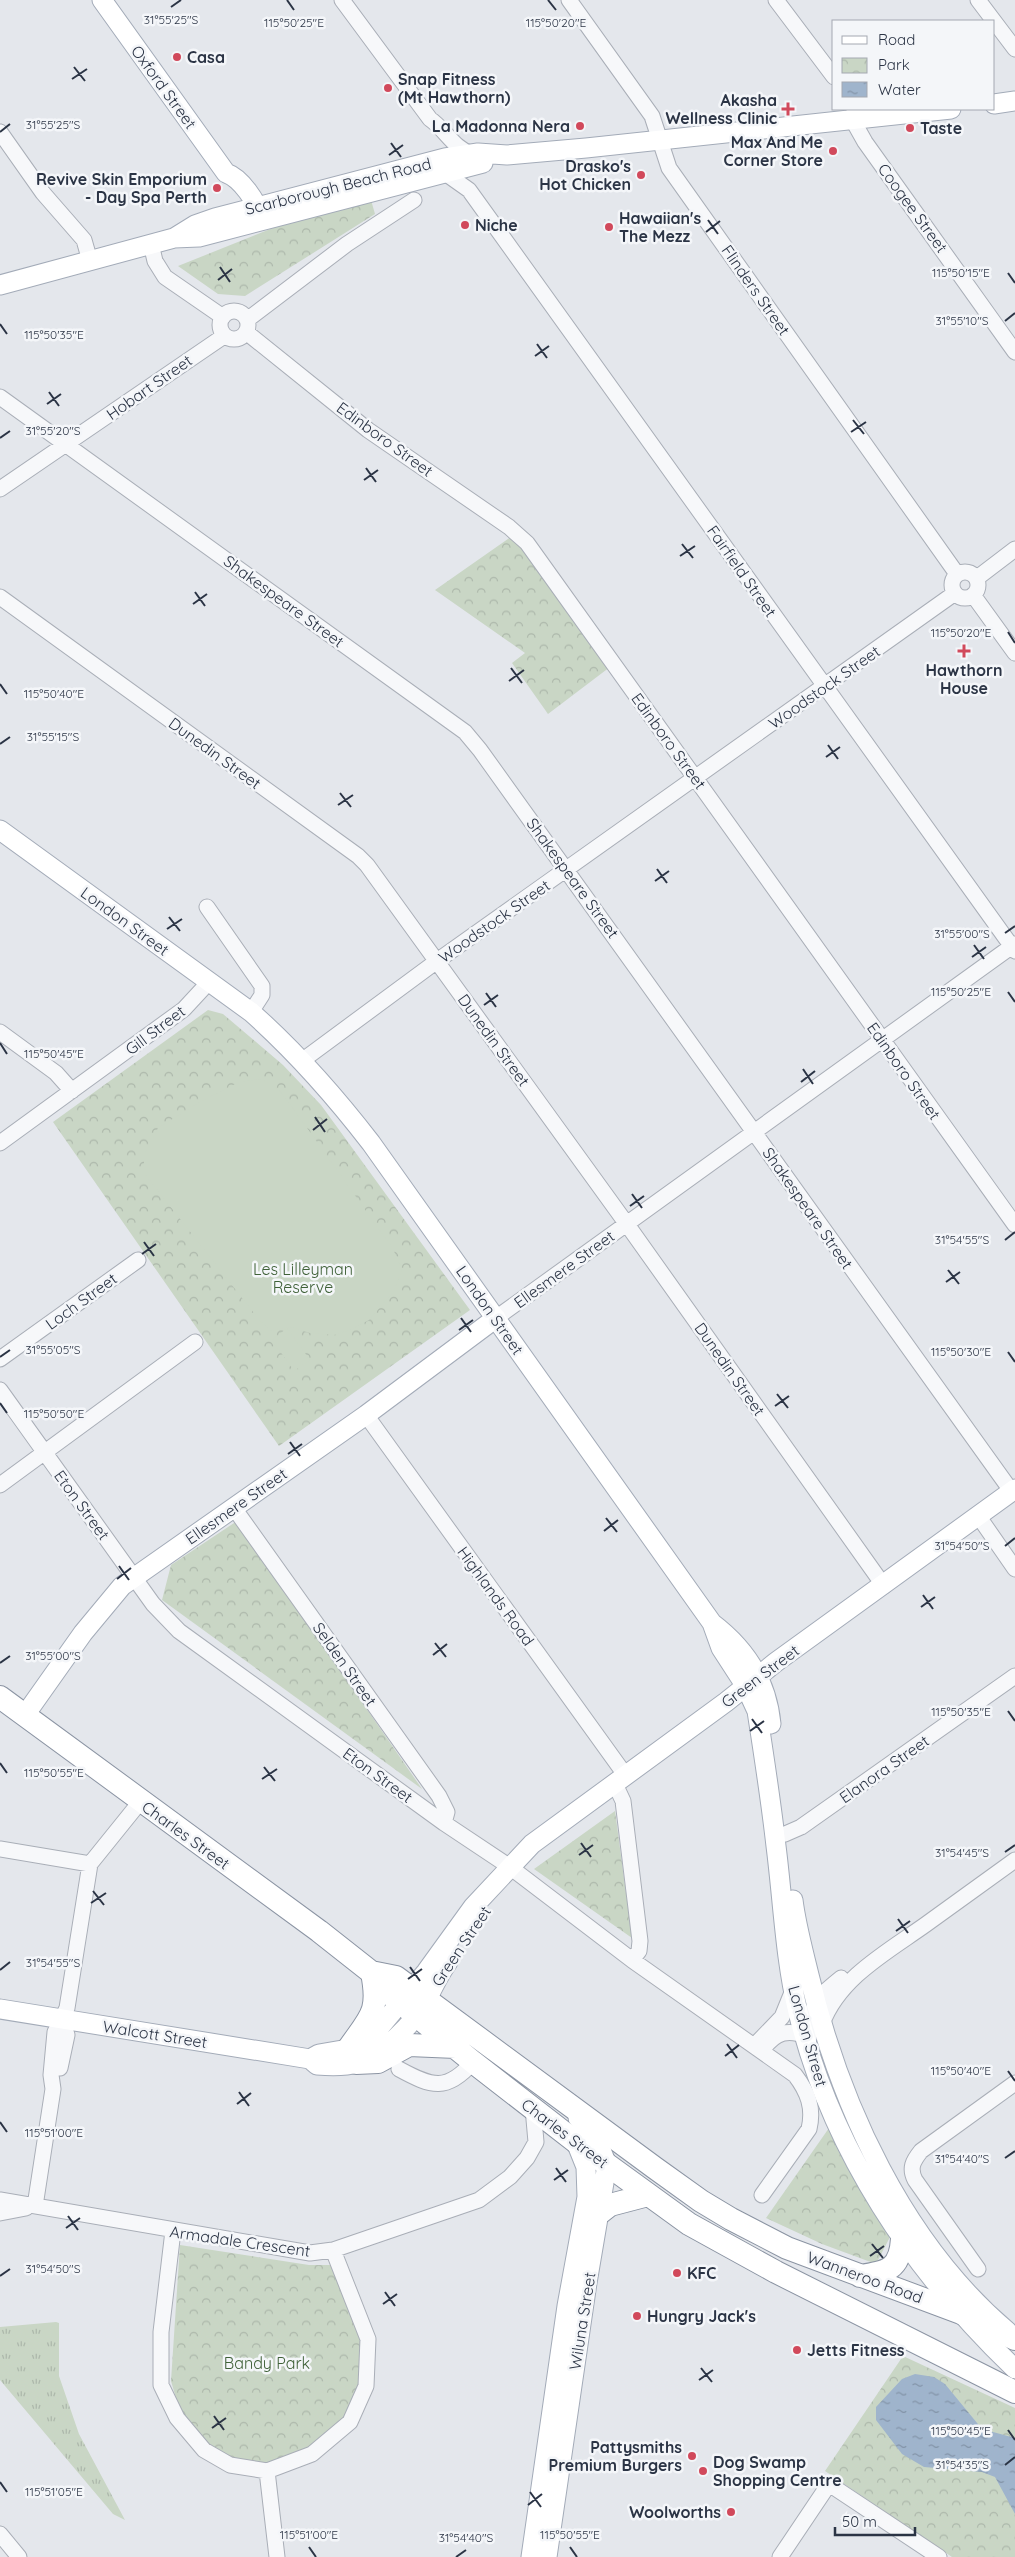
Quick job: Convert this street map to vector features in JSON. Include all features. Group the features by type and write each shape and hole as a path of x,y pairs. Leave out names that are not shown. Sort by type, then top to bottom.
{"highway":[{"name":"Charles Street","path":"0,1697 140,1802 319,1931 371,1972 386,1991 414,2002 562,2101 718,2212"},
{"path":"371,1972 376,1995 375,2005 352,2056 378,2062 409,2045 456,2047"},
{"name":"Charles Street","path":"414,2002 456,2047 534,2118 576,2142 689,2224 776,2272"},
{"path":"601,2212 610,2205 648,2194"},
{"name":"Wanneroo Road","path":"718,2212 787,2248 961,2313 1015,2338"},
{"path":"860,2276 880,2273 896,2264 901,2252 902,2239"},
{"name":"Wanneroo Road","path":"776,2272 1015,2392"}],"main road":[{"name":"Oxford Street","path":"102,0 226,173 234,176 252,215"},
{"path":"995,104 1015,102"},
{"name":"Scarborough Beach Road","path":"0,285 174,238 199,237 252,215 469,161 507,155 660,140 854,114 932,110"},
{"name":"London Street","path":"0,830 251,1012 303,1060 371,1143 712,1623 732,1638 770,1716 793,1990 824,2093 843,2139 878,2202 902,2239 940,2291 1015,2369"},
{"name":"Ellesmere Street","path":"25,1715 82,1633 114,1594 366,1415 496,1318"},
{"name":"Green Street","path":"414,2002 436,1978 484,1913 510,1867 532,1844 726,1702 752,1680 1014,1491"},
{"name":"London Street","path":"780,1835 815,2002 859,2127 880,2168 918,2230 975,2301 1015,2338"},
{"name":"Walcott Street","path":"0,2009 310,2058 317,2065 331,2066 352,2056 382,2049 414,2002"},
{"path":"562,2101 590,2131 608,2165"},
{"name":"Wiluna Street","path":"547,2557 588,2186 586,2167 576,2142"},
{"name":"Wiluna Street","path":"531,2557 569,2349 601,2212 608,2165"}],"street":[{"path":"342,0 430,119 445,166"},
{"name":"Flinders Street","path":"568,0 652,116 674,174 958,574"},
{"path":"776,0 832,74"},
{"path":"978,0 993,20"},
{"path":"995,23 1015,49"},
{"name":"Coogee Street","path":"854,114 856,126 865,142 1015,352"},
{"path":"430,119 442,127 469,161"},
{"path":"0,132 43,193 84,240 90,261"},
{"name":"Fairfield Street","path":"469,161 469,190"},
{"name":"Fairfield Street","path":"445,166 469,190 824,687 1014,947"},
{"path":"246,326 242,314 233,311 223,317 220,327 224,336 234,339 246,326 348,244 414,200"},
{"path":"151,244 155,261 165,278 223,317"},
{"name":"Edinboro Street","path":"246,326 368,430 509,527 527,543 1015,1225"},
{"name":"Hobart Street","path":"0,489 224,336"},
{"name":"Shakespeare Street","path":"0,397 465,732 480,750 1014,1491"},
{"path":"977,578 1015,549"},
{"path":"969,572 977,578 977,590 974,595 964,598 955,593 952,584 958,574 969,572"},
{"name":"Woodstock Street","path":"303,1060 437,961 955,593"},
{"path":"974,595 1015,652"},
{"name":"Dunedin Street","path":"0,597 358,856 367,865 626,1223 884,1586"},
{"path":"207,907 262,986 262,995 251,1012"},
{"name":"Ellesmere Street","path":"496,1318 882,1039 1014,947"},
{"name":"Gill Street","path":"0,1143 184,1009 208,982"},
{"path":"0,1032 56,1073 72,1091"},
{"name":"Loch Street","path":"0,1359 138,1260"},
{"path":"0,1484 195,1342"},
{"name":"Eton Street","path":"0,1390 153,1604 179,1631 444,1823 510,1867 632,1960 795,2075 806,2090 810,2104 812,2117 809,2129 762,2195"},
{"name":"Highlands Road","path":"366,1415 620,1780 640,1940 639,1951 632,1960"},
{"name":"Selden Street","path":"234,1508 439,1796 447,1812 444,1823"},
{"path":"978,1517 1015,1569"},
{"name":"Elanora Street","path":"780,1835 801,1827 1015,1676"},
{"path":"0,2200 35,2206 52,2089 58,2077 67,2035 62,2019 66,2008 90,1864 140,1802"},
{"path":"0,1849 90,1864"},
{"path":"822,2024 826,2012 841,1992 863,1969 1015,1860"},
{"path":"809,1974 824,1979 841,1978 863,1969"},
{"path":"758,2049 781,2034 793,2031 807,2040 811,2011 815,2002 841,1978"},
{"path":"758,2049 782,2017 793,1990"},
{"path":"399,2070 420,2081 440,2085 454,2080 473,2062"},
{"path":"978,2269 915,2180 911,2173 912,2166 921,2151 1015,2082"},
{"name":"Armadale Crescent","path":"0,2214 35,2206 310,2253 333,2250 479,2200 510,2177 527,2158 536,2142 534,2118"},
{"path":"173,2231 161,2332 160,2385 177,2418 204,2450 230,2465 267,2471 312,2454 350,2422 366,2386 368,2340 333,2250"},
{"path":"267,2471 277,2557"},
{"path":"780,2557 829,2484 939,2557"},
{"path":"0,2534 19,2557"}],"green space":[{"path":"371,200 375,214 245,296 218,294 178,266 293,220"},
{"path":"512,536 520,543 610,667 548,714 512,663 525,653 435,590"},
{"name":"Les Lilleyman Reserve","path":"208,1010 223,1014 283,1065 321,1105 470,1310 279,1446 53,1122"},
{"path":"261,1079 279,1090 295,1111 393,1249 402,1269 394,1291 369,1320 350,1330 334,1335 310,1333 290,1327 272,1331 261,1322 144,1173 144,1155 158,1128 198,1103 239,1082"},
{"path":"287,1328 310,1360 294,1371 272,1340"},
{"path":"237,1521 422,1789 162,1600 171,1565"},
{"path":"615,1811 632,1938 534,1869"},
{"path":"829,2128 890,2237 876,2264 822,2244 766,2218"},
{"name":"Bandy Park","path":"180,2245 309,2265 332,2265 360,2337 361,2383 349,2417 313,2447 270,2465 235,2462 209,2447 181,2415 171,2381"},
{"path":"59,2323 59,2376 79,2434 125,2520 113,2514 0,2380 0,2327"},
{"path":"903,2356 1015,2408 1015,2557 952,2557 825,2471"}],"water":[{"path":"915,2374 934,2377 945,2384 982,2429 1015,2438 1015,2514 995,2477 982,2472 924,2467 902,2454 876,2420 876,2407 902,2379"}],"place":[{"name":"Casa","path":"177,57"},
{"name":"Snap Fitness (Mt Hawthorn)","path":"388,88"},
{"name":"Akasha Wellness Clinic","path":"788,109"},
{"name":"La Madonna Nera","path":"580,126"},
{"name":"Taste","path":"910,128"},
{"name":"Max And Me Corner Store","path":"833,151"},
{"name":"Drasko's Hot Chicken","path":"641,175"},
{"name":"Revive Skin Emporium - Day Spa Perth","path":"217,188"},
{"name":"Niche","path":"465,225"},
{"name":"Hawaiian's The Mezz","path":"609,227"},
{"name":"Hawthorn House","path":"964,651"},
{"name":"KFC","path":"677,2273"},
{"name":"Hungry Jack's","path":"637,2316"},
{"name":"Jetts Fitness","path":"797,2350"},
{"name":"Pattysmiths Premium Burgers","path":"692,2456"},
{"name":"Dog Swamp Shopping Centre","path":"703,2471"},
{"name":"Woolworths","path":"731,2512"}]}
